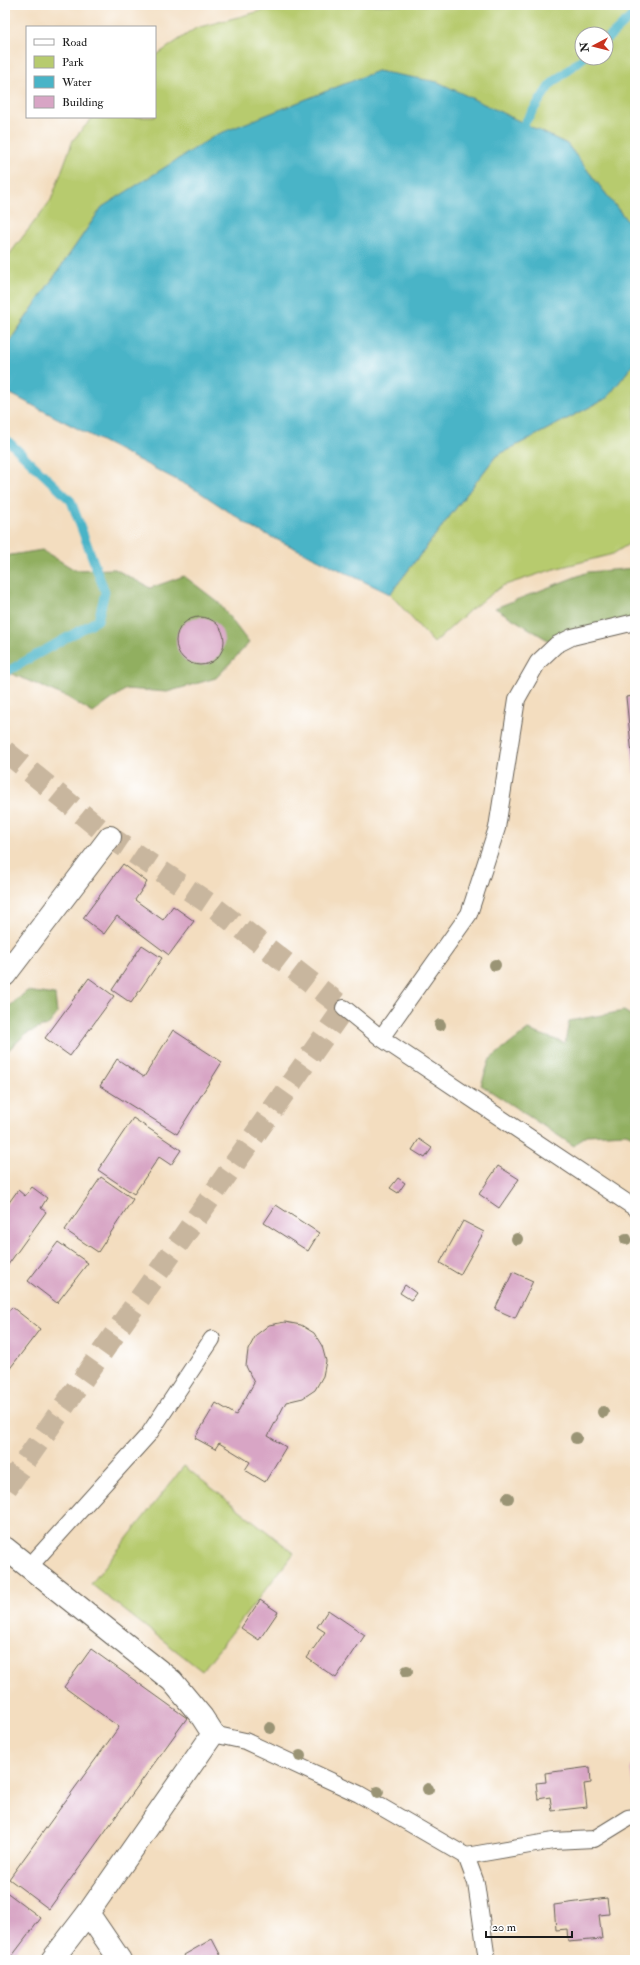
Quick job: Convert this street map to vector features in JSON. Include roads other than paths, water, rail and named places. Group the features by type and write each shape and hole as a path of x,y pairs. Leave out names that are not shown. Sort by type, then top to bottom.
{"street":[{"path":"5,974 110,837"},
{"path":"5,1548 172,1681 202,1717 212,1734 88,1913 52,1960"},
{"path":"88,1913 120,1960"}],"lane":[{"path":"381,1038 469,914 497,828 517,699 538,662 556,645 572,637 635,622"},
{"path":"344,1008 381,1038 635,1208"},
{"path":"29,1567 149,1434 212,1339"},
{"path":"212,1734 245,1741 359,1794 466,1856 476,1883 487,1960"},
{"path":"466,1856 552,1841 594,1839 628,1818 635,1817"}],"water":[{"path":"377,71 438,82 567,144 635,231 635,362 607,398 496,456 390,594 253,528 198,491 5,391 5,348 102,207 216,135"}],"waterway":[{"path":"614,33 635,13"},
{"path":"518,133 550,85 574,65"},
{"path":"5,438 71,501 105,592 98,620 6,672"}],"tunnel":[{"path":"5,751 110,837 210,904 344,1008 5,1490"}]}
